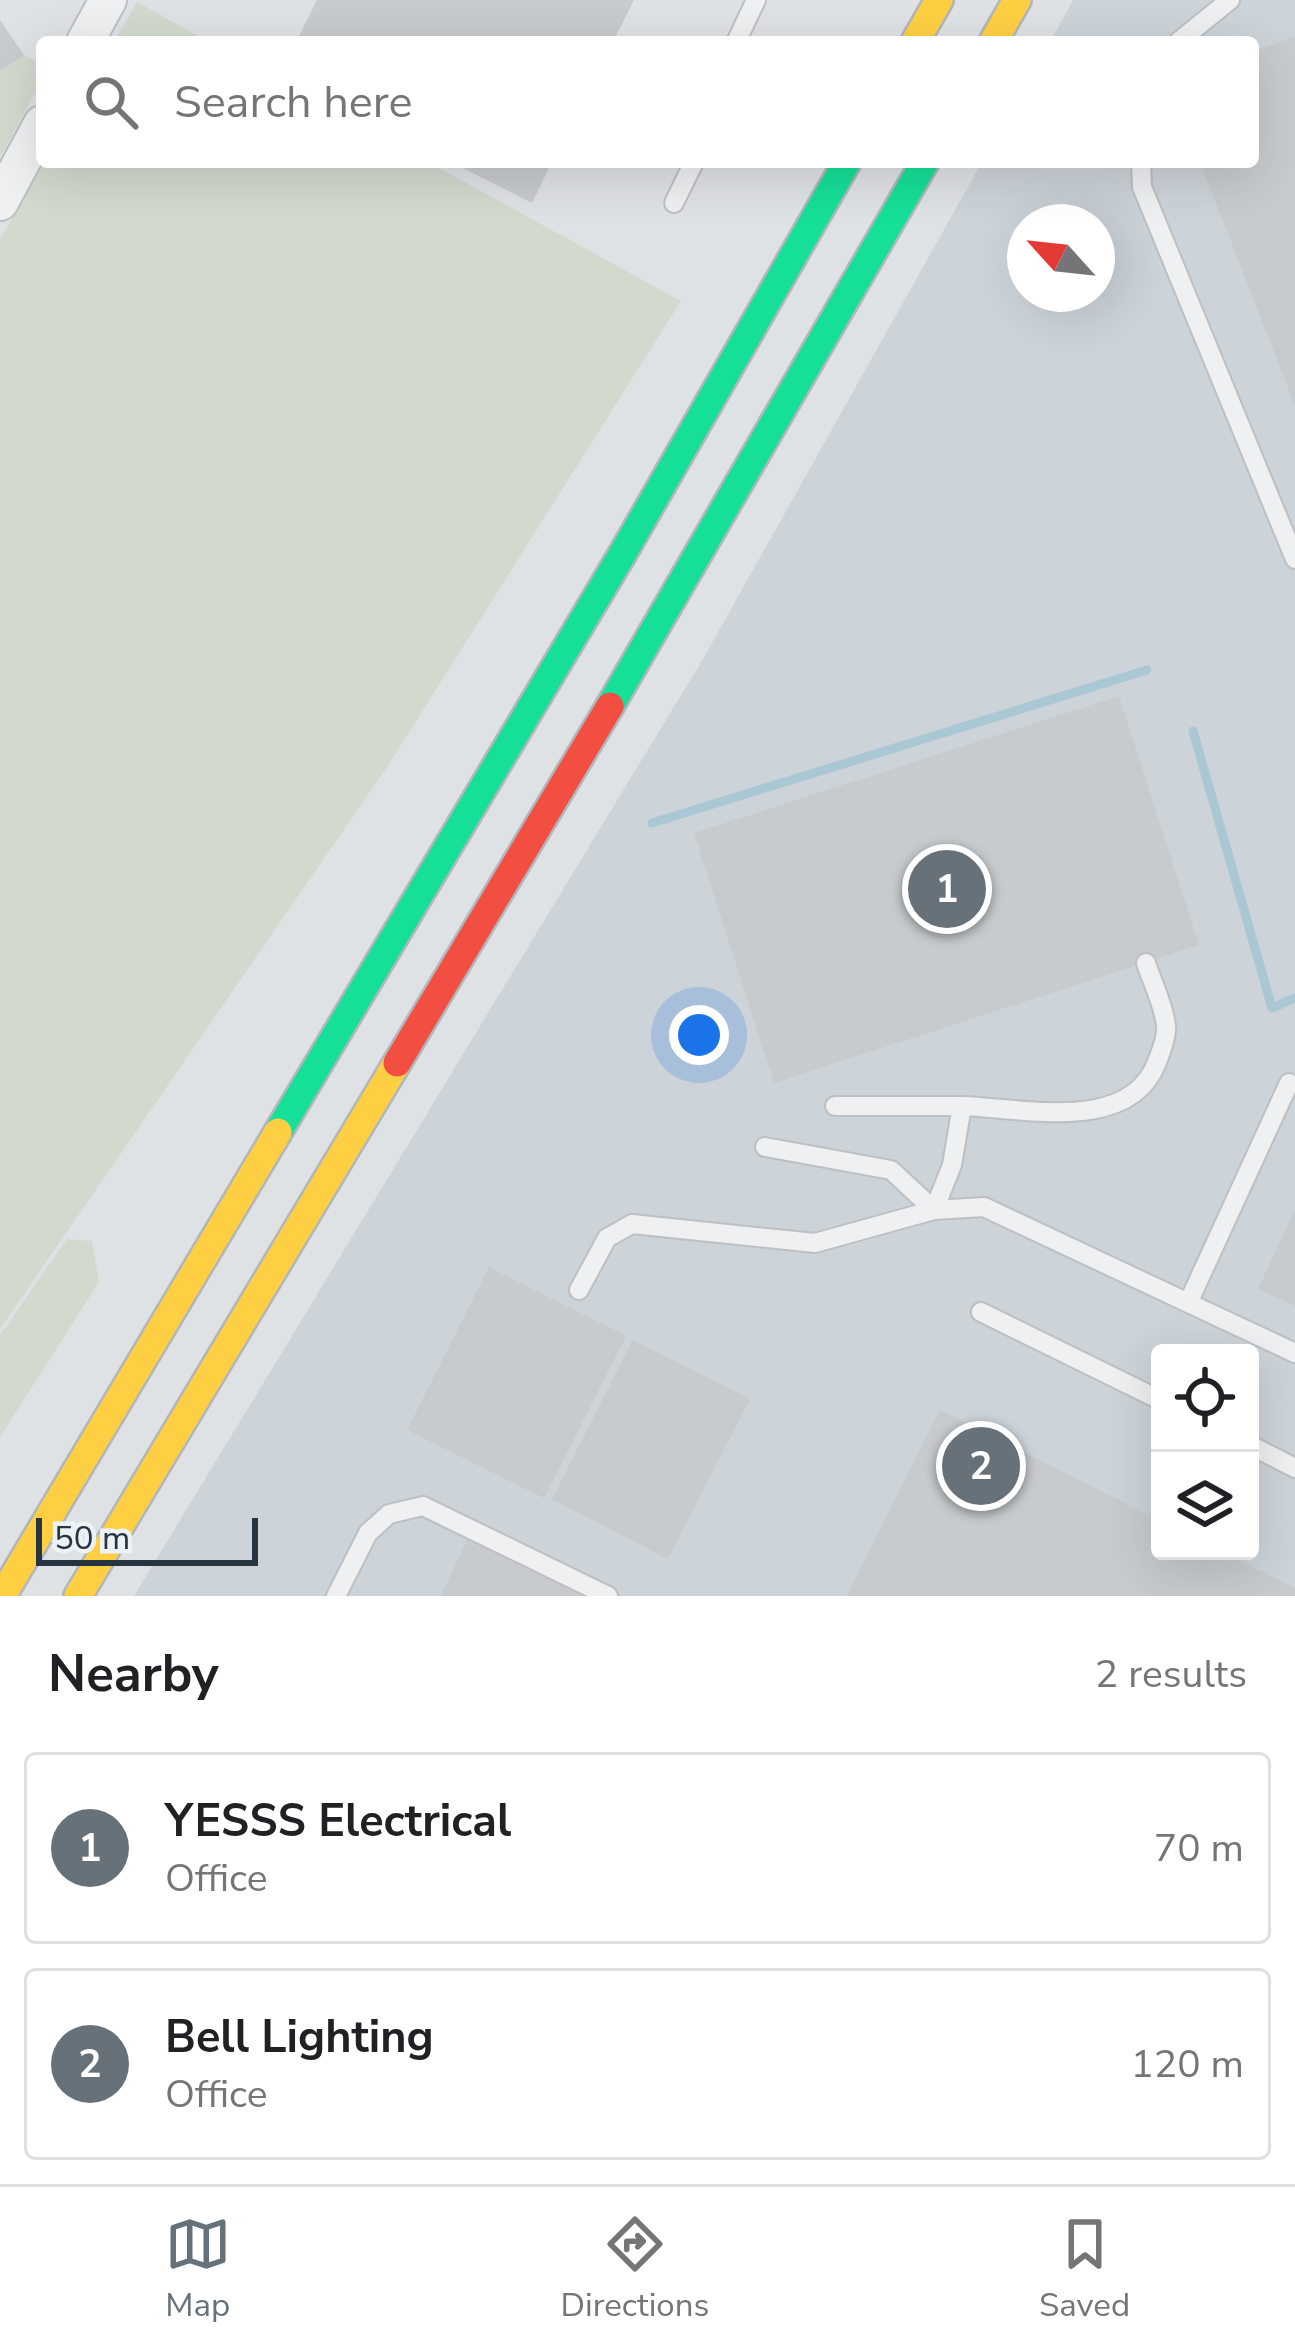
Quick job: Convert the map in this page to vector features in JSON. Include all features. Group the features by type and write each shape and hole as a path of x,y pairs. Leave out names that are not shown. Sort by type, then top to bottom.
{"highway":[{"path":"918,36 939,0"},
{"path":"996,36 1017,0"},
{"path":"2,1596 340,1034 844,168"},
{"path":"83,1596 641,653 922,168"},
{"path":"68,1428 340,1034"}],"street":[{"path":"88,36 107,0"},
{"path":"0,202 36,135"}],"lane":[{"path":"739,36 756,0"},
{"path":"1185,36 1230,0"},
{"path":"674,203 691,168"},
{"path":"1141,168 1142,187 1295,560"},
{"path":"835,1106 1078,1110 1121,1105 1139,1093 1158,1060 1166,1028 1146,963"},
{"path":"1189,1301 1289,1083"},
{"path":"934,1210 952,1166 962,1106"},
{"path":"765,1147 891,1170 934,1210"},
{"path":"579,1290 607,1238 632,1224 815,1243 934,1210 984,1207 1295,1353"},
{"path":"981,1312 1151,1396"},
{"path":"1259,1450 1295,1468"},
{"path":"336,1596 368,1532 389,1514 423,1506 608,1596"}],"shaded area":[{"path":"1073,0 1295,0 1295,1596 134,1596 703,659 979,168 1259,168 1259,36 1053,36"},
{"path":"137,2 198,36 117,36"},
{"path":"24,55 36,61 36,91 0,157 0,71"},
{"path":"41,168 439,168 681,301 389,764 0,1329 0,239"},
{"path":"67,1239 92,1241 99,1282 0,1437 0,1335"}],"building":[{"path":"317,0 634,0 616,36 299,36"},
{"path":"0,20 24,55 0,71"},
{"path":"1295,36 1295,406 1202,168 1259,168 1259,50"},
{"path":"463,168 549,168 532,203"},
{"path":"1119,696 1199,945 774,1083 694,833"},
{"path":"1295,1210 1295,1306 1258,1289"},
{"path":"489,1267 626,1336 544,1498 407,1430"},
{"path":"633,1340 750,1399 668,1559 552,1499"},
{"path":"940,1410 1151,1516 1151,1560 1238,1560 1295,1588 1295,1596 847,1596"},
{"path":"467,1540 587,1596 441,1596"}],"waterway":[{"path":"652,823 1147,670"},
{"path":"1193,731 1272,1008 1295,998"}],"traffic: fast":[{"path":"278,1132 623,553 844,168"},
{"path":"610,706 922,168"}],"traffic: slow":[{"path":"918,36 939,0"},
{"path":"996,36 1017,0"},
{"path":"78,1596 397,1063"},
{"path":"2,1596 278,1132"}],"traffic: jam":[{"path":"397,1063 610,706"}],"place":[{"name":"YESSS Electrical","path":"947,889"},
{"name":"Bell Lighting","path":"981,1466"}]}
